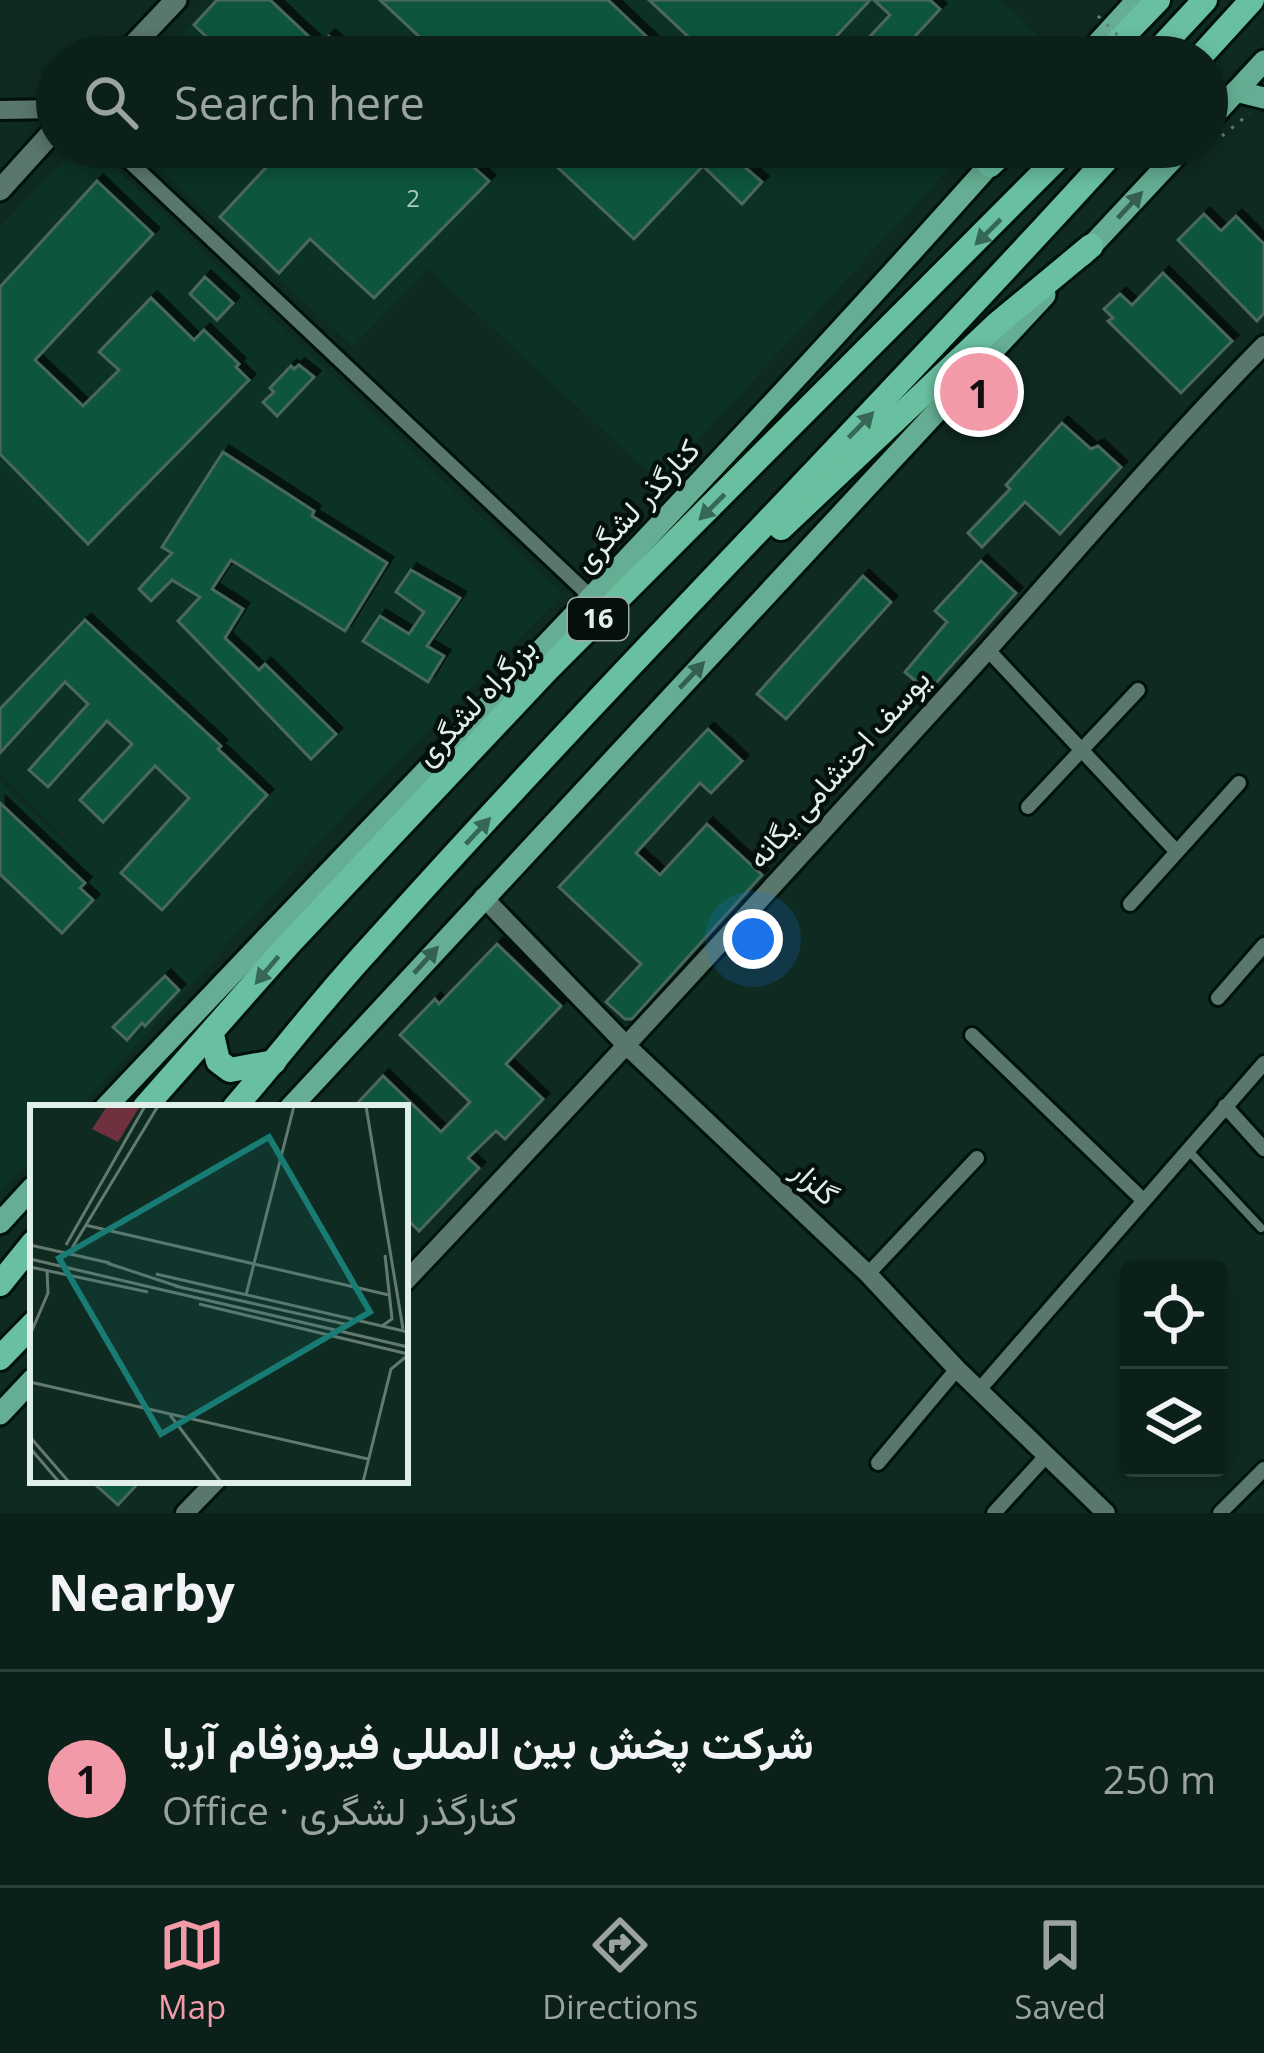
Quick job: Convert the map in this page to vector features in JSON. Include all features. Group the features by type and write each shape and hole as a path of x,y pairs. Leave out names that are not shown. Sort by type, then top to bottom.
{"highway":[{"path":"1123,36 1158,0"},
{"path":"1172,36 1205,0"},
{"path":"1219,36 1252,0"},
{"name":"بزرگراه لشگری","path":"147,1105 288,945 547,670 1048,168"},
{"name":"16","path":"237,1105 367,951 1099,168"},
{"path":"724,566 777,531 997,324 1091,246"},
{"path":"212,1035 218,1061 230,1070 274,1062"},
{"path":"0,1284 30,1247"},
{"path":"0,1358 30,1327"}],"main road":[{"path":"142,36 176,0"},
{"path":"1104,36 1137,0"},
{"path":"1228,104 1264,61"},
{"path":"1236,92 1264,98"},
{"path":"0,190 36,151"},
{"name":"کنارگذر لشگری","path":"108,1105 592,598 987,168"},
{"path":"293,1105 1164,168"},
{"path":"0,1223 30,1190"},
{"path":"0,1414 30,1382"}],"street":[{"path":"0,110 36,110"},
{"path":"136,168 592,598"},
{"name":"یوسف احتشامی یگانه","path":"408,1279 628,1047 1173,438 1264,345"},
{"path":"988,650 1176,850"},
{"path":"1028,807 1138,690"},
{"path":"1130,904 1239,783"},
{"name":"گلزار","path":"483,897 628,1047 868,1274 957,1369 1106,1513"},
{"path":"1218,998 1262,951"},
{"path":"972,1035 1142,1199"},
{"path":"979,1390 1264,1063"},
{"path":"1225,1106 1264,1149"},
{"path":"868,1274 976,1158"},
{"path":"878,1463 957,1369"},
{"path":"994,1513 1046,1456"},
{"path":"1220,1513 1264,1469"},
{"path":"185,1513 214,1483"}],"lane":[{"path":"1186,1149 1261,1228"}],"path":[{"path":"1098,16 1118,36"}],"shaded area":[{"path":"213,0 1000,0 1039,36 180,36"},
{"path":"57,168 116,168 563,594 345,815 82,1105 30,1105 30,1160 0,1192 0,781 127,899 0,774 0,227"},
{"path":"158,168 950,168 659,482 428,269 353,347"}],"building":[{"path":"217,0 270,0 308,36 206,36 194,25"},
{"path":"380,0 608,0 646,36 419,36"},
{"path":"649,0 870,0 837,36 688,36"},
{"path":"874,0 930,0 940,9 915,36 870,36 890,15"},
{"path":"266,168 474,168 489,181 374,298 310,239 279,273 220,217"},
{"path":"558,168 701,168 634,239"},
{"path":"705,168 746,168 762,182 742,204"},
{"path":"97,181 153,234 35,360 83,406 119,370 99,352 151,298 194,340 204,330 249,380 88,544 0,454 0,287"},
{"path":"1204,214 1221,231 1236,216 1264,244 1264,313 1257,321 1178,240"},
{"path":"1163,273 1232,341 1181,393 1108,321 1113,318 1104,309 1120,294 1132,305"},
{"path":"205,277 233,303 217,320 190,294"},
{"path":"299,365 314,377 277,416 263,402 291,366"},
{"path":"1062,423 1121,467 1060,534 1025,502 982,547 968,533"},
{"path":"223,452 387,563 345,631 231,560 212,589 243,609 225,638 259,670 265,664 336,734 311,759 178,621 200,597 172,580 151,601 139,589 172,553 162,547"},
{"path":"981,561 1016,593 928,692 905,672 947,622 935,611"},
{"path":"411,570 460,598 427,646 444,656 428,682 363,641 380,616 409,634 424,612 396,592"},
{"path":"863,576 891,602 786,719 757,694"},
{"path":"85,620 267,795 162,910 121,873 189,798 155,766 103,822 80,800 132,744 107,721 48,787 29,770 88,704 65,682 0,753 0,709"},
{"path":"708,729 742,761 711,793 700,783 636,853 660,875 707,824 762,875 632,1019 625,1019 606,1002 641,964 559,887"},
{"path":"0,803 85,883 80,888 93,900 62,933 0,874"},
{"path":"497,944 561,1006 506,1064 543,1099 505,1139 496,1131 468,1158 479,1168 419,1231 408,1220 408,1105 356,1105 383,1076 441,1132 470,1102 400,1035 435,999 439,1004"},
{"path":"165,976 179,990 127,1040 113,1027"},
{"path":"93,1483 138,1483 118,1505"}],"place":[{"name":"شرکت پخش بین المللی فیروزفام آریا","path":"979,392"}]}
